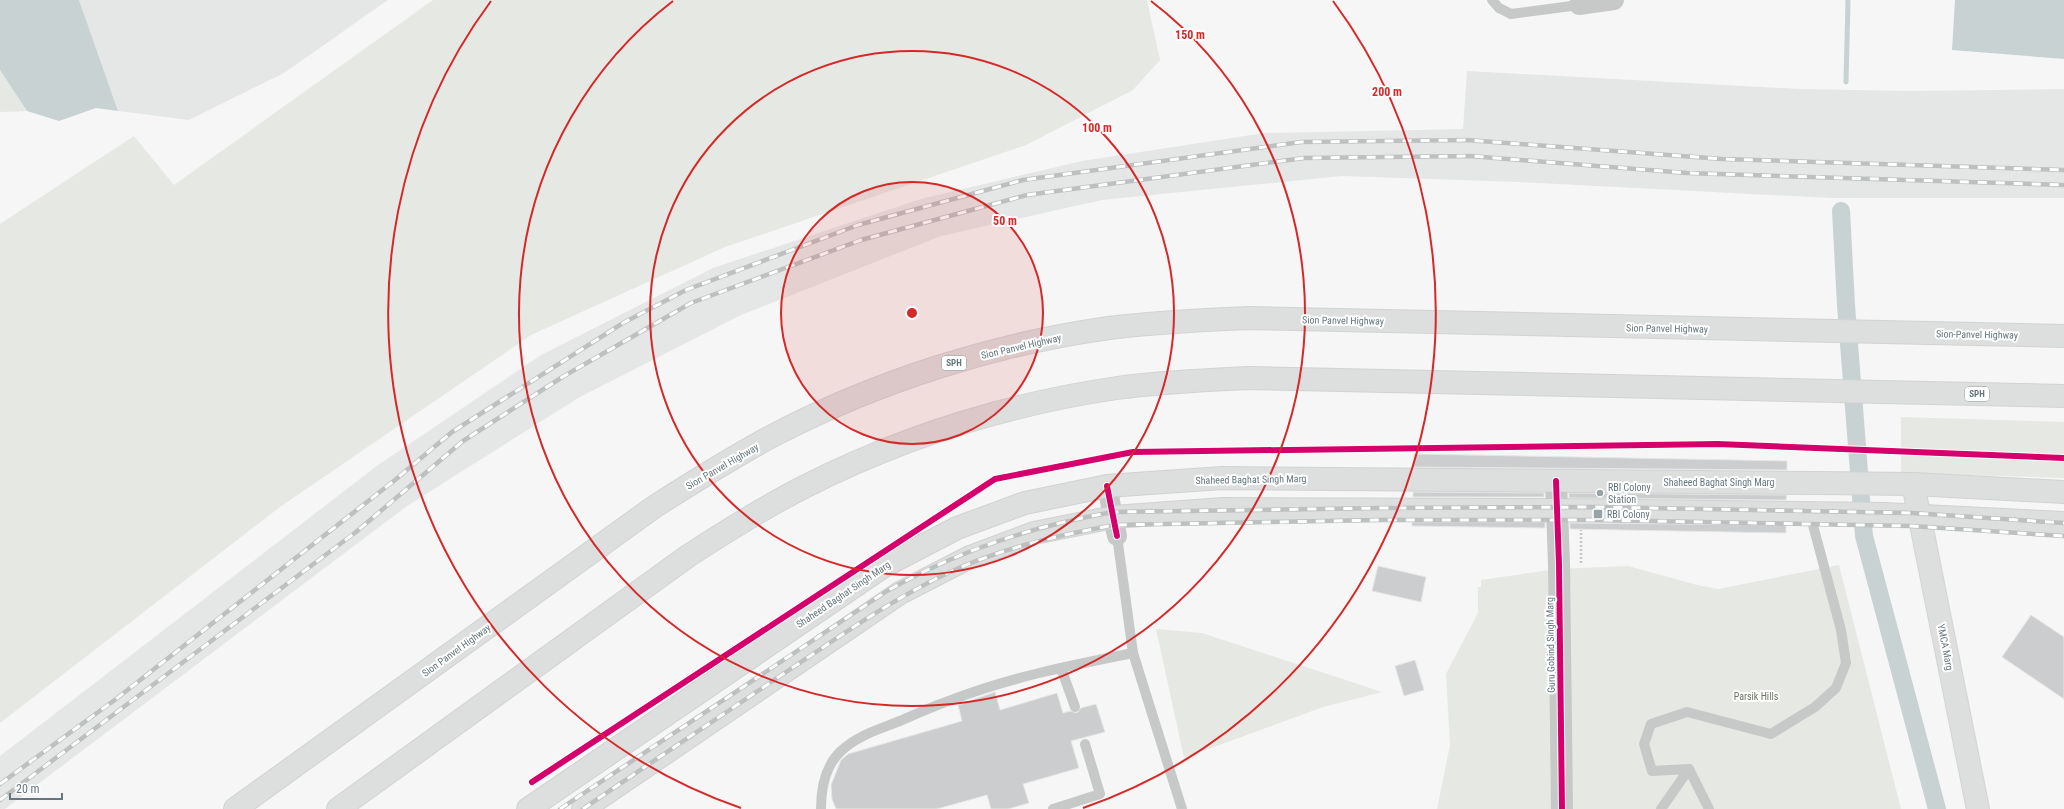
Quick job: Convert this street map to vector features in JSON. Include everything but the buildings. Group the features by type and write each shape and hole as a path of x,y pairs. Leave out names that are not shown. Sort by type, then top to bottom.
{"main road":[{"name":"Sion Panvel Highway","path":"235,809 654,507 713,469 775,435 838,405 904,379 971,358 1039,341 1109,329 1178,321 1249,318 1891,332"},
{"name":"Sion-Panvel Highway","path":"1891,332 2064,336"},
{"name":"SPH","path":"338,809 688,556 744,520 802,488 862,460 924,436 987,416 1052,400 1117,388 1183,381 1249,378 2064,396"},
{"name":"Shaheed Baghat Singh Marg","path":"528,809 884,566 957,528 1025,503 1107,486 1222,478 1913,484 2064,492"},
{"name":"YMCA Marg","path":"1913,484 1978,809"},
{"path":"584,809 900,593 970,557 1034,533 1116,526 1223,509 1558,510 1884,514 2064,523"}],"street":[{"path":"1579,5 1614,0"},
{"name":"Guru Gobind Singh Marg","path":"1556,481 1559,564 1562,809"},
{"path":"1107,486 1116,526"}],"lane":[{"path":"1492,0 1499,8 1511,14 1579,5"},
{"path":"1689,769 1652,770 1644,744 1651,724 1687,712 1771,734 1815,707 1836,688 1846,663 1842,637 1814,514"},
{"path":"1116,526 1133,653 1181,809"},
{"path":"821,809 821,792 828,768 840,752 855,740 954,698 1061,668 1133,653"},
{"path":"1061,668 1075,706"},
{"path":"1053,809 1100,794 1085,744"},
{"path":"1661,809 1689,769"},
{"path":"1689,769 1709,809"}],"path":[{"path":"1559,564 1581,563 1581,529"}],"shaded area":[{"path":"0,0 79,0 118,111 96,108 59,121 27,111 0,70"},
{"path":"79,0 388,0 284,73 189,120 118,111"},
{"path":"1955,0 2064,0 2064,59 1952,50"},
{"path":"1467,71 1800,89 1911,91 2064,89 2064,198 1831,198 1518,182 1342,176 1102,200 941,236 741,315 580,397 407,506 5,809 0,809 0,756 378,465 541,355 713,268 921,199 1082,161 1264,133 1463,129"}],"green space":[{"path":"433,0 1147,0 1160,60 1133,90 1026,145 725,247 531,335 280,507 0,723 0,224 134,136 174,185"},
{"path":"0,70 27,111 0,112"},
{"path":"1901,417 2064,422 2064,478 1901,473"},
{"name":"Parsik Hills","path":"1839,565 1901,809 1437,809 1450,745 1446,674 1478,613 1478,587 1481,587 1481,580 1557,569 1628,566 1697,585 1718,589"},
{"path":"1156,629 1202,633 1382,692 1323,707 1184,758"}],"waterway":[{"path":"1846,82 1848,0"},
{"path":"1841,211 1846,305 1864,536 1937,809"}],"railway":[{"path":"0,784 116,699 395,480 452,432 623,323 686,290 858,225 1023,180 1301,142 1467,140 1722,159 2064,170"},
{"path":"0,800 356,532 463,441 564,376 691,303 861,240 1027,195 1304,158 1470,156 1687,173 2064,185"},
{"path":"560,809 887,591 941,564 996,542 1054,525 1113,512 1382,508 1598,507 1912,513 2064,523"},
{"path":"583,809 846,632 907,594 950,572 1010,549 1052,538 1115,525 1382,520 1598,520 1911,526 2064,536"}],"cycle path":[{"path":"532,782 995,479 1133,452 1718,444 2064,458"},
{"path":"1556,481 1559,564 1562,809"},
{"path":"1107,486 1117,536"}],"place":[{"name":"RBI Colony Station","path":"1600,493"},
{"name":"RBI Colony","path":"1598,514"}]}
